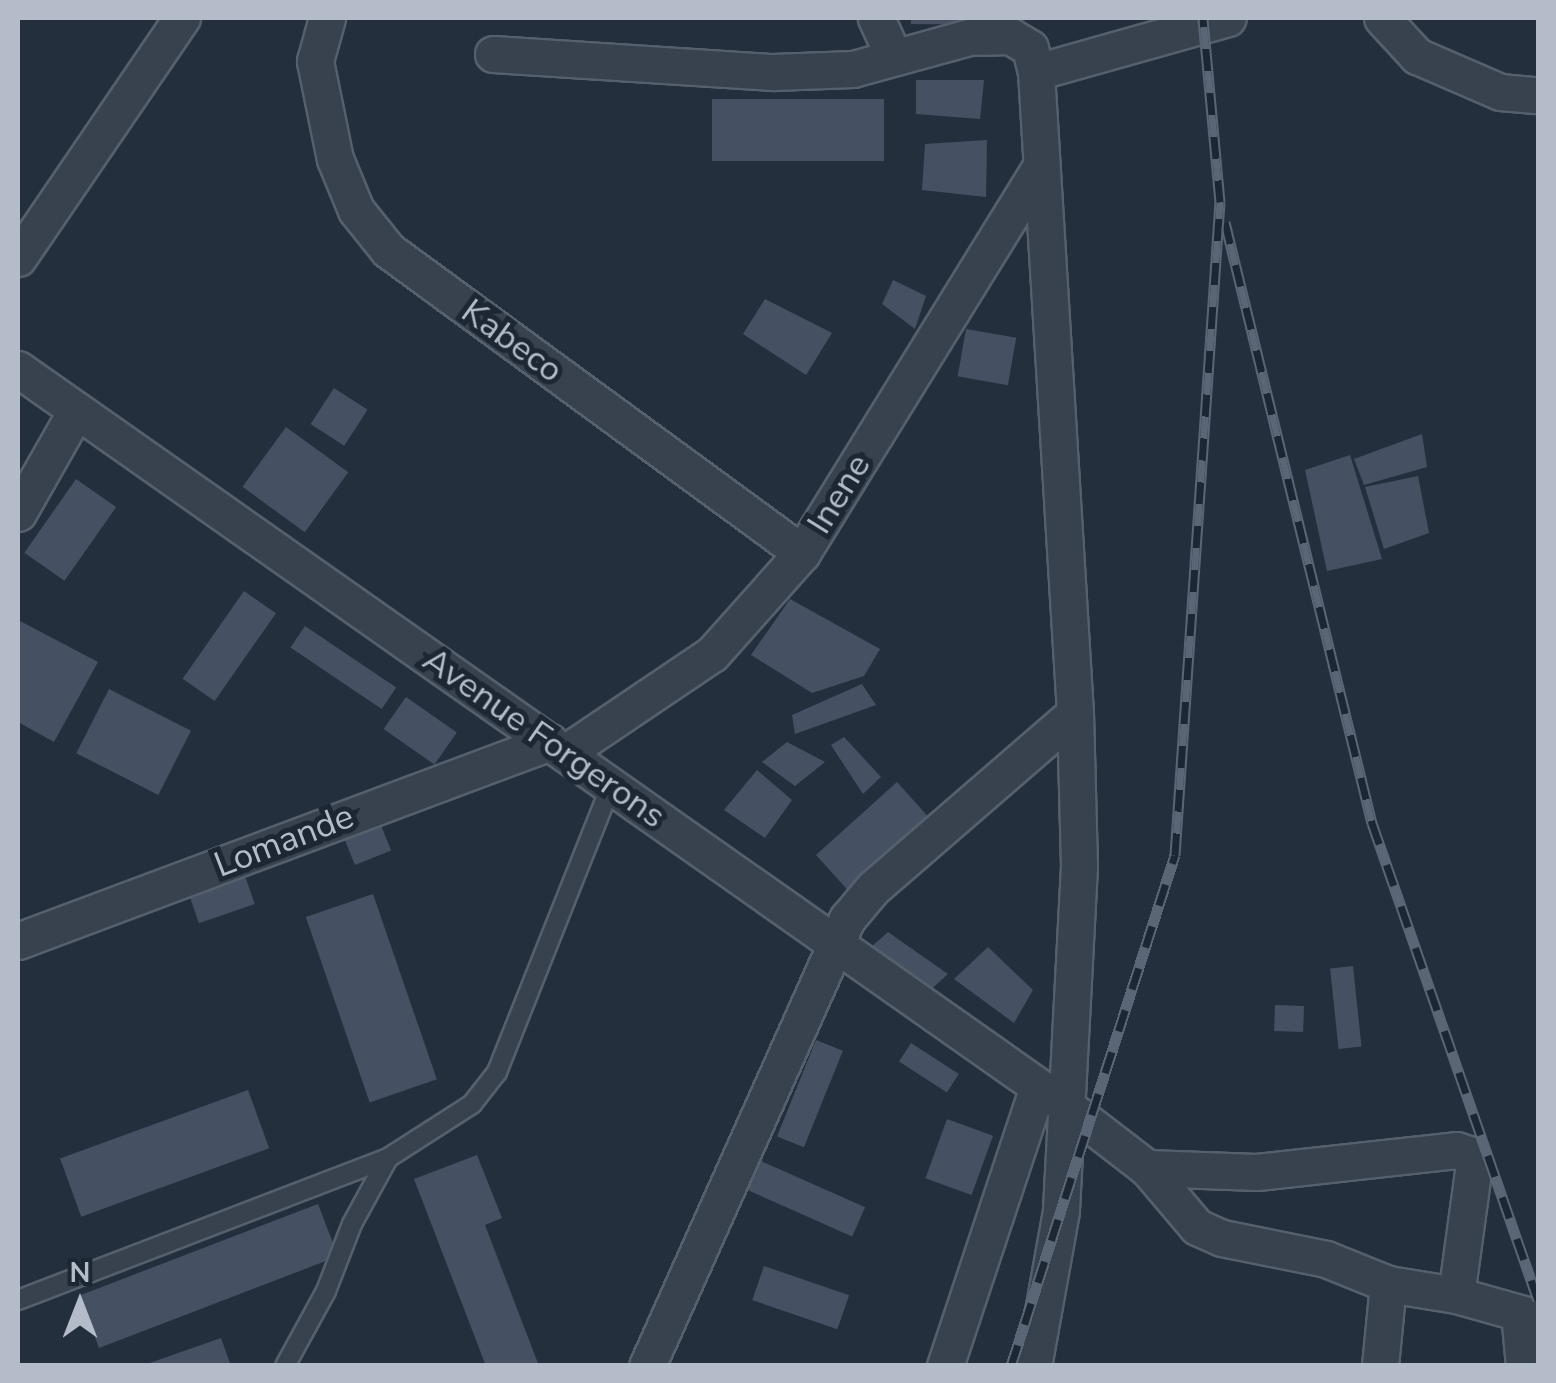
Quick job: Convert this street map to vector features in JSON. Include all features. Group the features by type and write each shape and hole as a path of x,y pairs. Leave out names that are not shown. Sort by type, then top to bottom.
{"street":[{"path":"18,258 182,18"},
{"name":"Kabeco","path":"327,18 315,62 334,159 356,210 388,250 802,554"},
{"path":"876,18 893,54"},
{"path":"1036,72 1228,18"},
{"path":"1382,18 1417,56 1500,92 1538,94"},
{"path":"494,54 773,72 853,69 893,54 969,38 1010,36 1030,48 1036,72 1075,714 1080,866 1061,1211 1033,1366"},
{"name":"Inene","path":"558,747 712,654 802,554 1039,170"},
{"name":"Avenue Forgerons","path":"18,369 1069,1108 1147,1168 1197,1227 1222,1238 1326,1259 1388,1284 1529,1315"},
{"path":"18,513 76,411"},
{"path":"647,1366 847,918 874,888 1075,714"},
{"name":"Lomande","path":"18,941 558,747"},
{"path":"944,1366 1038,1086"},
{"path":"1147,1168 1257,1172 1456,1150 1471,1155 1474,1164 1456,1296"},
{"path":"1380,1366 1388,1284"},
{"path":"1524,1366 1529,1315"}],"lane":[{"path":"18,1300 388,1158 472,1104 497,1072 611,786"},
{"path":"285,1366 326,1291 352,1224 388,1158"}],"building":[{"path":"911,18 1006,18 1006,25 911,24"},
{"path":"916,80 984,80 980,119 916,114"},
{"path":"712,99 884,99 884,161 712,161"},
{"path":"987,140 986,197 922,190 925,144"},
{"path":"893,280 926,296 915,329 882,304"},
{"path":"765,299 832,333 806,375 743,334"},
{"path":"966,329 1016,338 1008,385 958,376"},
{"path":"334,388 368,410 344,446 311,424"},
{"path":"286,427 348,472 305,532 243,487"},
{"path":"1422,434 1427,467 1364,485 1354,459"},
{"path":"1350,455 1382,559 1327,571 1305,470"},
{"path":"1418,476 1429,533 1384,549 1365,487"},
{"path":"76,479 116,507 65,581 24,553"},
{"path":"244,591 276,613 215,701 183,679"},
{"path":"790,599 880,649 864,676 812,693 751,655"},
{"path":"20,621 98,662 54,742 18,722"},
{"path":"305,626 396,688 382,709 290,648"},
{"path":"862,684 876,705 795,734 792,715"},
{"path":"109,689 191,731 158,795 76,753"},
{"path":"406,697 457,733 434,765 384,729"},
{"path":"844,737 881,777 863,794 831,745"},
{"path":"787,742 825,762 795,786 762,762"},
{"path":"757,770 792,800 765,838 724,810"},
{"path":"897,782 932,821 851,894 816,855"},
{"path":"378,818 391,850 355,865 342,833"},
{"path":"243,870 255,904 199,923 187,889"},
{"path":"373,894 437,1079 370,1102 306,917"},
{"path":"888,932 948,974 926,994 869,949"},
{"path":"988,947 1033,990 1014,1023 954,979"},
{"path":"1353,966 1361,1047 1339,1049 1330,968"},
{"path":"1275,1005 1304,1006 1303,1032 1274,1031"},
{"path":"816,1040 843,1051 804,1147 777,1136"},
{"path":"911,1043 959,1074 947,1092 899,1061"},
{"path":"248,1090 269,1148 81,1217 60,1158"},
{"path":"947,1119 993,1136 971,1195 925,1178"},
{"path":"477,1155 502,1218 485,1225 539,1366 486,1366 414,1179"},
{"path":"761,1161 865,1207 852,1237 748,1190"},
{"path":"318,1204 338,1256 99,1348 79,1296"},
{"path":"764,1266 849,1295 837,1329 752,1300"},
{"path":"221,1338 231,1366 144,1366 144,1365"}],"railway":[{"path":"1011,1366 1175,855 1220,202 1203,18"},
{"path":"1225,222 1372,823 1538,1300"}]}
